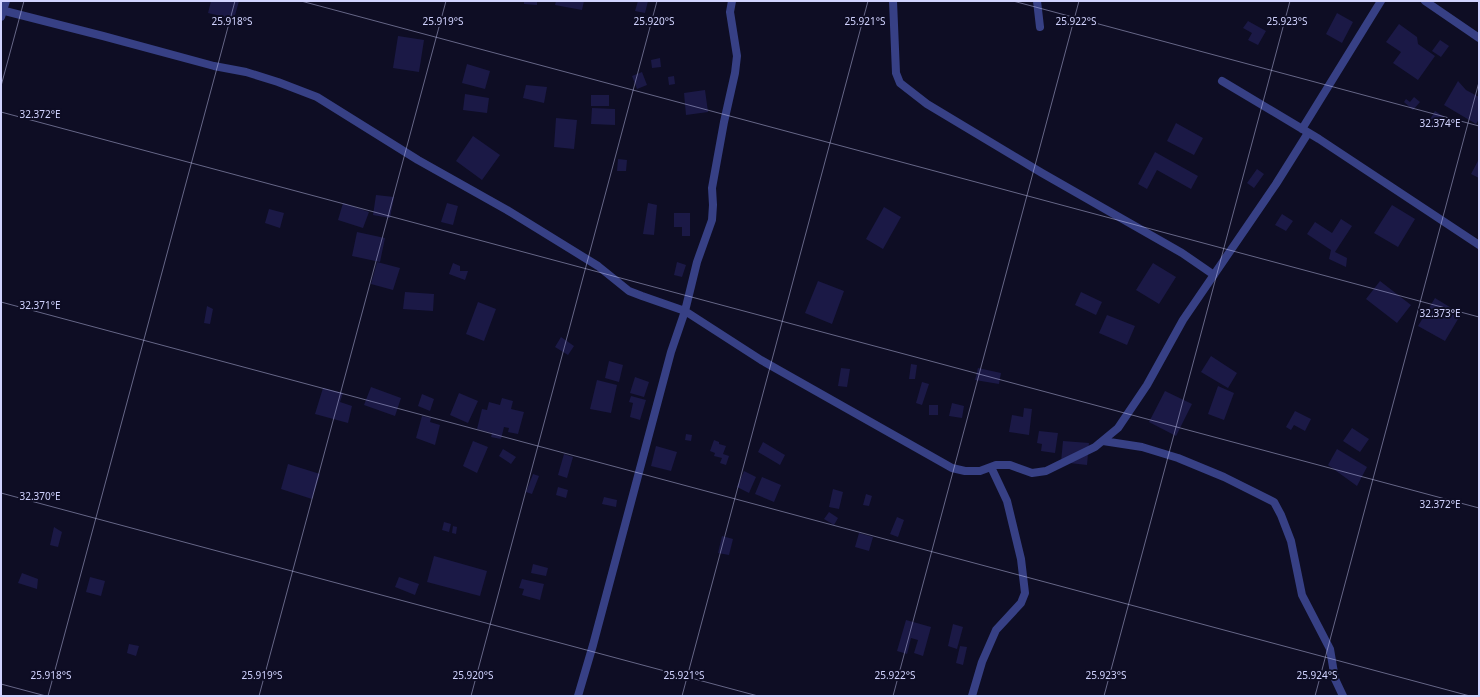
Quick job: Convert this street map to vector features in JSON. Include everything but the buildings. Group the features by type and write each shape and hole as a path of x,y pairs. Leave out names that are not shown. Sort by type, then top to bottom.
{"street":[{"path":"6,1 2,13 103,36 214,66 246,72 317,97 418,160 513,214 598,266 629,291 685,311 761,360 952,468 965,471 980,470 996,465 1010,465 1032,473 1046,471 1095,447 1118,428 1147,385 1183,320 1276,184 1305,131 1381,1"},
{"path":"578,696 671,352 685,311 697,262 712,220 712,183 735,74 737,56 730,12 732,1"},
{"path":"893,1 896,73 900,83 927,104 1042,173 1182,253 1214,275"},
{"path":"1037,1 1040,27"},
{"path":"1425,1 1479,38"},
{"path":"1222,81 1305,131 1479,245"},
{"path":"1103,441 1142,447 1178,458 1224,477 1274,502 1281,515 1291,541 1302,595 1330,650 1335,679 1343,696"},
{"path":"972,696 982,662 996,630 1021,603 1025,593 1021,559 1006,501 991,466"}]}
